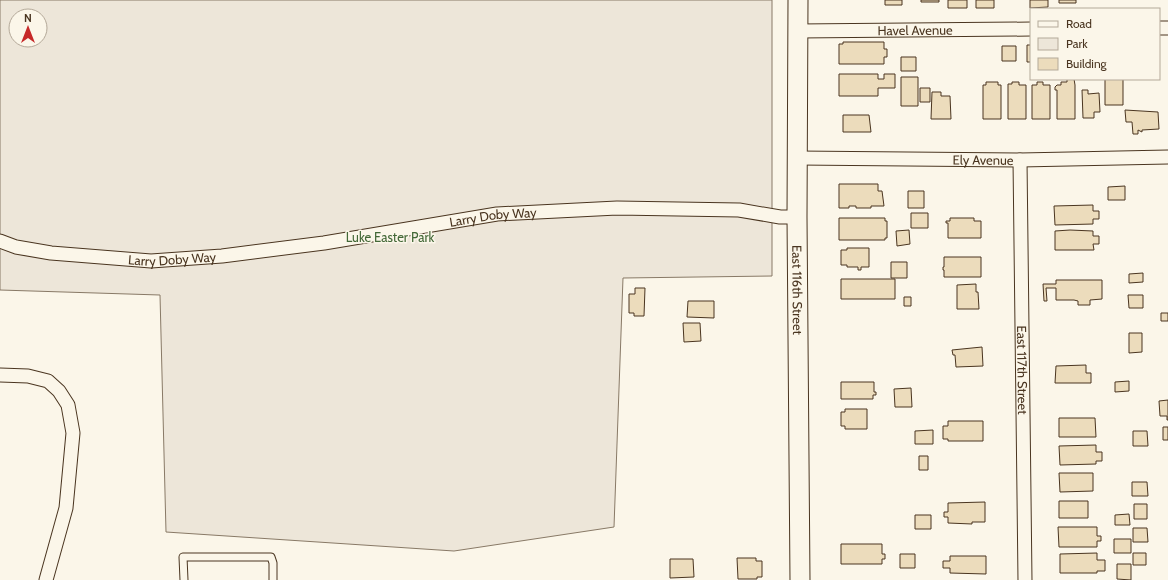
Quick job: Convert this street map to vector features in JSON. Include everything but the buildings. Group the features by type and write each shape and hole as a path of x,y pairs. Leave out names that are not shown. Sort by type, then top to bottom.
{"main road":[{"name":"East 116th Street","path":"798,0 797,217 800,580"}],"street":[{"name":"Havel Avenue","path":"798,31 1030,29"},
{"name":"Ely Avenue","path":"797,158 1020,160 1168,157"},
{"name":"East 117th Street","path":"1020,160 1025,580"},
{"name":"Larry Doby Way","path":"0,241 16,247 51,253 151,261 222,256 324,243 496,214 617,208 739,210 780,217 797,217"},
{"path":"0,375 28,376 48,381 59,391 68,405 73,433 66,508 46,580"}],"lane":[{"path":"184,580 183,557 271,557 274,563 273,580"}],"green space":[{"name":"Luke Easter Park","path":"0,0 772,0 772,276 623,278 614,527 454,551 166,532 160,295 0,290"}]}
